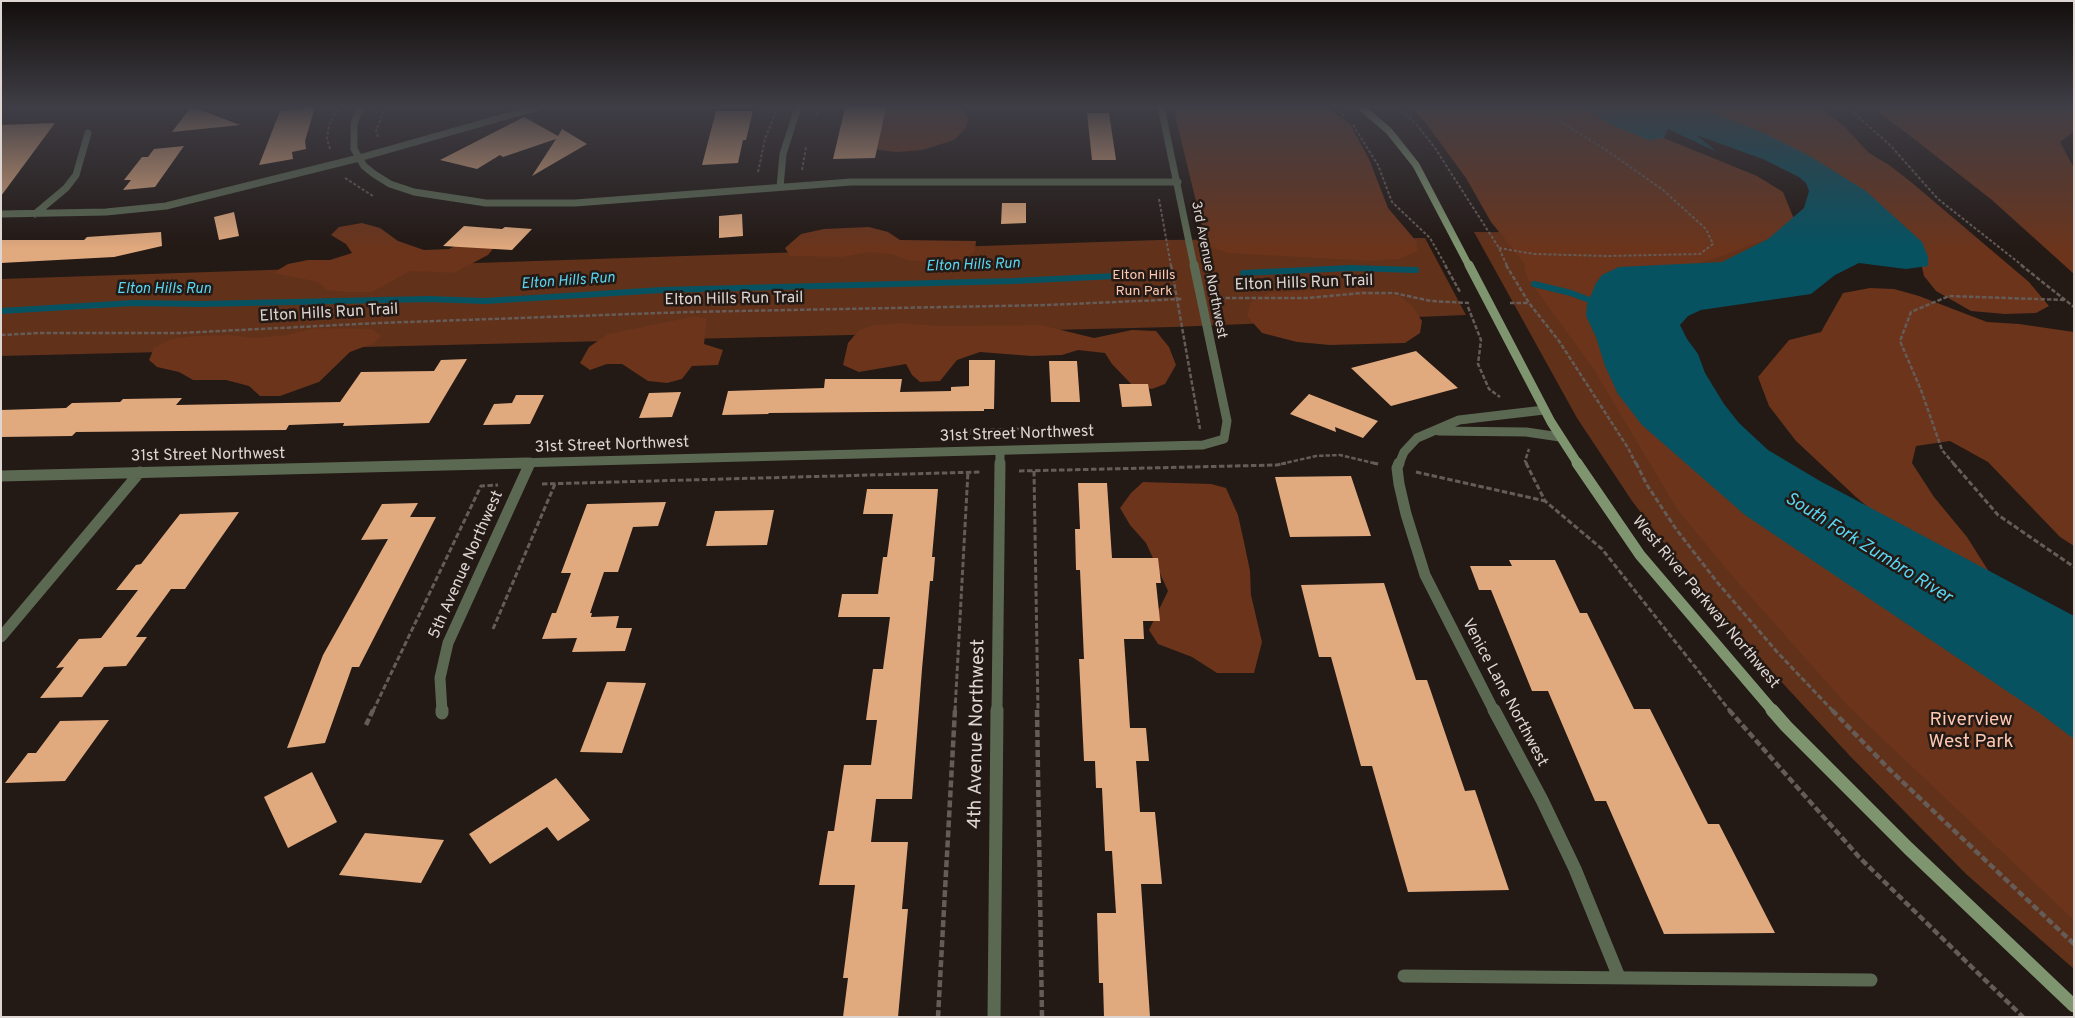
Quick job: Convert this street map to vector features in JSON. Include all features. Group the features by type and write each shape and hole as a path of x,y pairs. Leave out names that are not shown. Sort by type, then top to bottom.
{"main road":[{"name":"West River Parkway Northwest","path":"1408,155 1416,165 1544,410 1640,555 1786,726 1908,848 2074,1006"}],"street":[{"path":"35,214 66,188 76,175 82,155"},
{"path":"357,155 364,166 390,184 414,192 486,203 575,203 780,187 891,181 1178,182"},
{"path":"1,214 106,212 166,206 371,155"},
{"path":"780,187 783,155"},
{"name":"3rd Avenue Northwest","path":"1172,155 1227,421 1224,439"},
{"name":"Venice Lane Northwest","path":"1544,410 1459,420 1417,438 1404,452 1397,468 1406,514 1425,575 1482,688 1542,800 1575,869 1619,977"},
{"path":"1433,431 1526,432 1560,436"},
{"name":"31st Street Northwest","path":"1,476 530,464 1203,445 1224,439"},
{"name":"4th Avenue Northwest","path":"994,1017 1000,451"},
{"name":"5th Avenue Northwest","path":"442,713 440,678 448,643 530,464"},
{"path":"1,636 140,472"},
{"path":"1404,976 1870,980"}],"path":[{"path":"757,177 762,155"},
{"path":"801,173 804,155"},
{"path":"1372,155 1378,165 1392,202 1430,238 1466,303 1482,340 1478,364 1489,389 1504,399"},
{"path":"1439,155 1498,248 1529,303 1559,341 1628,448 1647,485 1676,529 1717,582 1778,653 1888,770 2074,944"},
{"path":"1498,248 1534,254 1607,256 1700,254 1713,244 1706,229 1663,190 1613,155"},
{"path":"1899,155 1938,199 2074,307"},
{"path":"1158,195 1199,425"},
{"name":"Elton Hills Run Trail","path":"1,335 39,332 180,332 679,312 1048,306 1200,298 1307,298 1362,293 1394,293 1431,301 1466,303"},
{"path":"2065,300 1949,296 1911,312 1900,341 1921,390 1942,450 1998,515 2074,567"},
{"path":"1532,442 1525,461 1545,501 1602,550 1723,703 1858,857 2022,1017"},
{"path":"1042,1017 1034,471 1208,466"},
{"path":"493,628 555,484 968,473 938,1017"},
{"path":"366,725 481,486"}],"green space":[{"path":"1185,155 1367,155 1388,208 1417,242 1417,251 1399,259 1372,261 1228,253 1211,247 1203,230"},
{"name":"Riverview West Park","path":"1449,155 1704,155 1757,176 1783,192 1796,224 1768,239 1679,270 1619,321 2074,722 2074,920 1847,705 1729,572 1677,509 1593,368 1526,276 1524,263 1491,222 1466,178"},
{"path":"1768,155 1872,155 1911,182 2029,282 2049,306 2036,313 2005,314 1971,311 1936,291 1924,276 1920,259 1906,236"},
{"path":"1934,155 2067,155 2074,168 2074,274 1992,200"},
{"path":"362,223 380,228 398,241 424,250 449,249 471,238 501,239 488,255 454,273 410,271 372,292 327,290 318,282 273,273 288,264 308,260 330,260 352,253 346,244 331,235 339,227"},
{"path":"869,227 888,232 900,240 976,241 975,251 964,259 942,263 907,260 892,254 869,252 842,257 790,256 785,248 801,234 824,229"},
{"name":"Riverview West Park","path":"1474,232 1852,234 1677,293 1677,399 2074,679 2074,969 1966,874 1850,756 1714,609 1632,501 1577,418"},
{"name":"Elton Hills Run Park","path":"1425,238 1466,315 1173,327 1,356 1,279 1159,240"},
{"path":"1870,288 1894,289 1919,296 1987,322 2019,324 2074,332 2074,546 2060,537 1988,462 1950,441 1916,446 1912,463 1934,497 1967,537 1991,575 1922,553 1856,497 1796,441 1769,406 1758,377 1789,340 1821,332 1843,293"},
{"path":"1313,290 1360,290 1400,296 1412,306 1422,321 1420,333 1405,343 1330,345 1297,342 1262,333 1247,316 1251,302 1269,293"},
{"path":"696,316 707,319 704,344 723,350 718,365 692,366 682,379 667,383 648,381 622,364 607,364 590,370 580,363 589,347 608,334"},
{"path":"902,323 939,326 1041,325 1094,338 1132,330 1156,331 1169,347 1176,365 1165,384 1152,389 1133,386 1112,364 1105,353 1078,350 1062,355 1031,356 980,352 957,360 940,381 920,382 912,375 906,364 859,372 843,365 848,343 859,330 875,325"},
{"path":"316,328 372,329 381,336 374,343 350,352 319,382 280,396 260,396 249,386 226,380 193,380 179,372 157,367 149,360 154,348 172,339 229,335 255,338 287,335"},
{"path":"1143,482 1211,484 1226,488 1238,515 1250,571 1251,595 1262,642 1254,673 1217,673 1192,657 1158,644 1149,630 1168,591 1146,543 1130,525 1120,508 1131,493"}],"water":[{"name":"South Fork Zumbro River","path":"1750,155 1807,155 1866,191 1922,242 1928,257 1928,266 1906,269 1859,263 1835,275 1811,294 1701,310 1688,316 1680,325 1698,354 1705,373 1724,404 1739,423 1768,450 1820,481 2074,616 2074,739 2041,714 1745,515 1642,425 1618,394 1586,316 1587,305 1596,283 1602,275 1619,267 1722,262 1768,239 1804,208 1809,191 1806,183 1799,177"}],"building":[{"path":"1,155 32,155 1,196"},
{"path":"150,155 178,155 155,187 123,190 131,180 124,180 142,157 148,157"},
{"path":"263,155 292,155 293,159 259,165"},
{"path":"451,155 510,155 503,157 500,155 477,169 440,160"},
{"path":"546,155 569,155 532,176"},
{"path":"705,155 740,155 738,163 702,165"},
{"path":"834,155 876,155 875,158 833,159"},
{"path":"1091,155 1115,155 1116,160 1092,160"},
{"path":"1002,203 1026,203 1026,223 1001,224"},
{"path":"234,212 239,236 219,240 214,217"},
{"path":"742,214 743,236 719,238 719,216"},
{"path":"464,226 532,229 512,250 443,246"},
{"path":"161,232 162,246 114,257 1,263 1,240 84,240 87,237"},
{"path":"1416,351 1458,388 1391,406 1351,368"},
{"path":"467,359 429,423 343,426 344,423 289,425 286,430 76,432 72,436 1,437 1,410 66,408 72,403 120,402 123,399 182,398 176,405 340,402 361,372 434,371 441,360"},
{"path":"969,360 995,360 994,409 984,409 984,411 722,415 728,391 824,388 825,379 902,379 900,392 951,391 951,387 969,386"},
{"path":"1049,361 1077,361 1080,402 1051,402"},
{"path":"1119,384 1148,384 1152,406 1122,407"},
{"path":"681,392 672,417 639,418 649,393"},
{"path":"1309,394 1378,421 1363,438 1335,427 1336,432 1290,414"},
{"path":"516,395 544,395 530,424 483,425 494,404 512,403"},
{"path":"1351,476 1371,536 1290,537 1275,477"},
{"path":"1078,483 1107,483 1112,558 1158,558 1161,583 1156,583 1160,621 1143,621 1144,639 1124,639 1130,728 1146,728 1149,761 1136,761 1140,812 1155,812 1162,884 1141,884 1150,1017 1104,1017 1103,983 1099,983 1097,913 1116,913 1112,851 1105,851 1102,788 1096,788 1095,761 1084,761 1079,659 1084,659 1080,570 1076,570 1075,529 1080,529"},
{"path":"867,489 938,489 932,557 935,557 933,581 930,581 912,799 876,799 871,842 908,842 902,909 908,909 898,1017 843,1017 848,978 843,978 855,885 819,885 828,831 834,831 844,765 871,765 877,720 866,720 873,669 883,669 890,617 838,617 842,594 878,594 883,557 887,557 893,514 863,514"},
{"path":"666,502 658,526 633,527 618,572 604,572 590,613 592,613 591,617 619,616 616,628 632,628 625,651 572,652 577,638 542,639 552,613 556,613 571,573 561,573 587,504"},
{"path":"418,503 410,517 436,517 359,667 352,667 325,743 287,748 323,655 388,539 361,540 382,504"},
{"path":"774,510 767,545 706,546 715,511"},
{"path":"239,512 185,589 171,589 136,637 147,637 126,666 104,667 82,697 40,698 64,667 56,668 79,639 101,638 138,590 116,590 136,565 141,564 180,514"},
{"path":"1509,560 1555,560 1580,613 1587,613 1634,709 1650,709 1708,824 1719,824 1775,933 1664,934 1606,801 1595,801 1548,691 1532,691 1491,590 1479,590 1470,566 1512,566"},
{"path":"1384,583 1416,680 1427,680 1465,791 1475,790 1509,890 1408,892 1372,766 1361,766 1331,657 1319,657 1301,585"},
{"path":"607,682 646,683 622,753 580,752"},
{"path":"109,720 65,781 5,783 28,753 36,753 60,721"},
{"path":"312,772 337,822 288,848 264,797"},
{"path":"556,778 590,820 558,841 547,827 490,864 469,834"},
{"path":"365,833 444,840 421,883 339,875"}],"waterway":[{"name":"Elton Hills Run","path":"1243,273 1351,268 1416,270"},
{"name":"Elton Hills Run","path":"1,311 133,303 201,304 429,299 485,301 662,290 1013,281 1136,275"},
{"name":"Elton Hills Run","path":"1534,284 1571,293 1597,303"}]}
